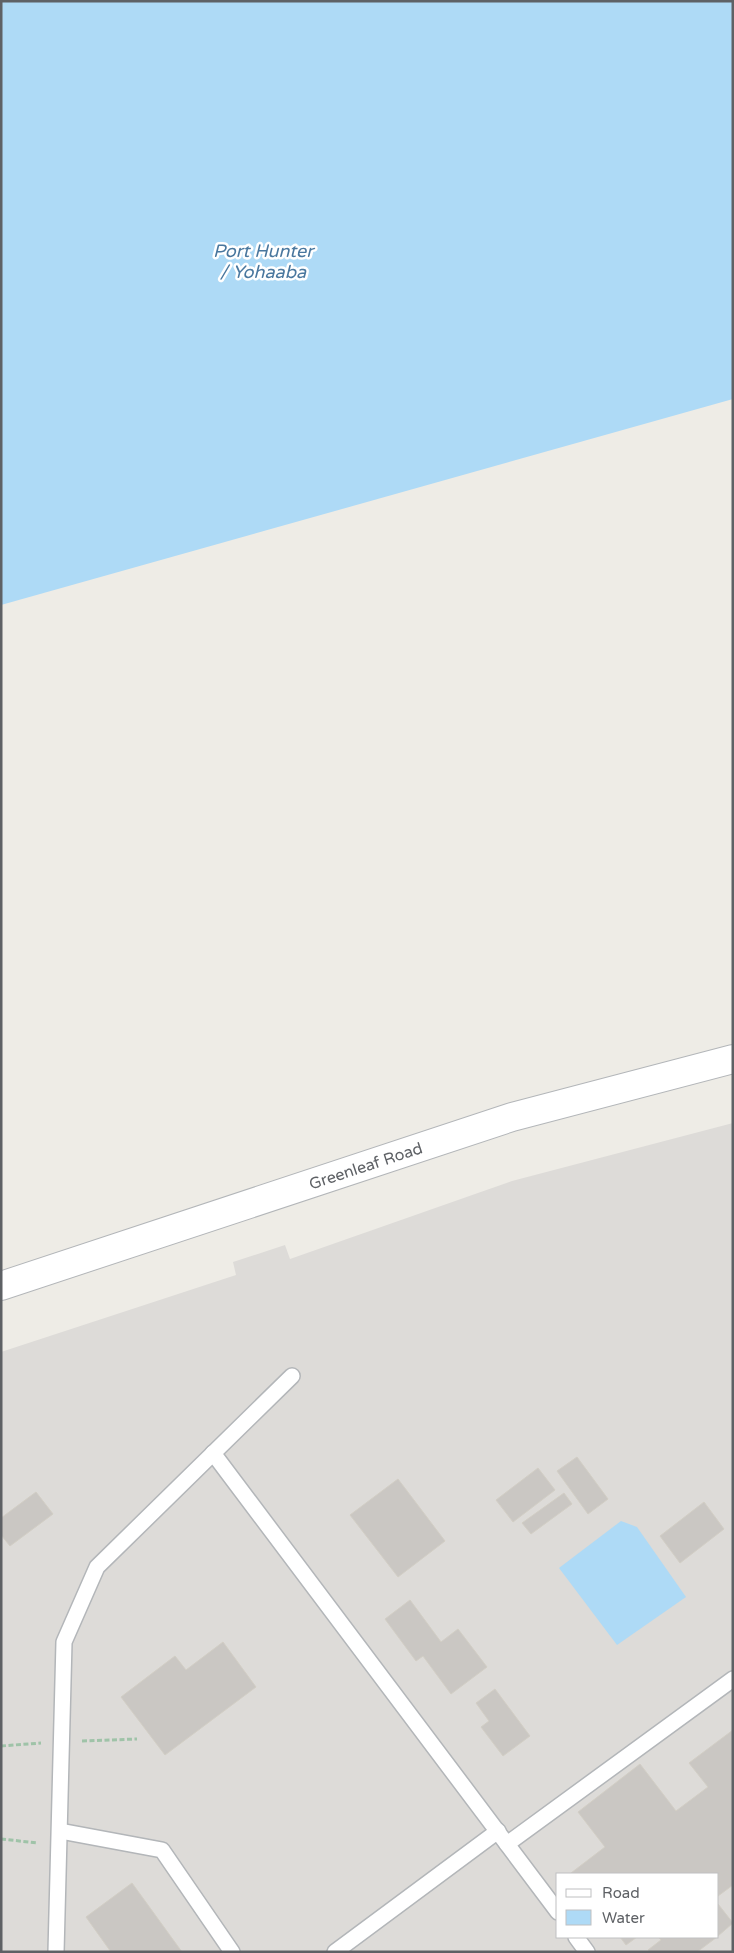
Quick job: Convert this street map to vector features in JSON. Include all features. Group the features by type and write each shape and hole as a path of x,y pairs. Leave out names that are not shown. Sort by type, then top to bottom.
{"street":[{"name":"Greenleaf Road","path":"1,1286 512,1117 733,1059"}],"lane":[{"path":"56,1952 64,1642 97,1567 292,1376"},
{"path":"213,1452 556,1909"},
{"path":"507,1844 733,1679"},
{"path":"335,1952 498,1831"},
{"path":"59,1839 162,1850 232,1952"},
{"path":"577,1938 587,1952"}],"path":[{"path":"1,1839 59,1839"}],"shaded area":[{"path":"733,1123 733,1952 1,1952 1,1352 236,1275 233,1262 285,1245 290,1259 512,1181"}],"water":[{"name":"Port Hunter / Yohaaba","path":"1,1 733,1 733,399 1,605"},
{"path":"621,1521 637,1527 686,1597 617,1645 559,1568"}],"building":[{"path":"577,1457 608,1499 588,1514 557,1471"},
{"path":"538,1468 555,1490 513,1522 496,1500"},
{"path":"398,1479 445,1541 398,1577 350,1515"},
{"path":"36,1492 53,1514 10,1546 1,1535 1,1518"},
{"path":"564,1493 572,1504 531,1534 522,1523"},
{"path":"704,1502 724,1529 680,1563 660,1536"},
{"path":"410,1600 441,1642 458,1629 487,1667 451,1694 423,1656 416,1661 385,1619"},
{"path":"223,1642 256,1687 165,1755 121,1697 175,1656 186,1670"},
{"path":"495,1689 530,1736 503,1756 481,1727 489,1721 476,1703"},
{"path":"733,1730 733,1885 719,1895 719,1873 571,1873 605,1847 578,1812 640,1764 676,1811 708,1787 689,1763"},
{"path":"132,1883 182,1952 111,1952 86,1917"},
{"path":"719,1905 733,1923 719,1935"},
{"path":"621,1938 636,1938 626,1945"},
{"path":"659,1938 716,1938 697,1952 650,1952 648,1950 661,1940"}]}
